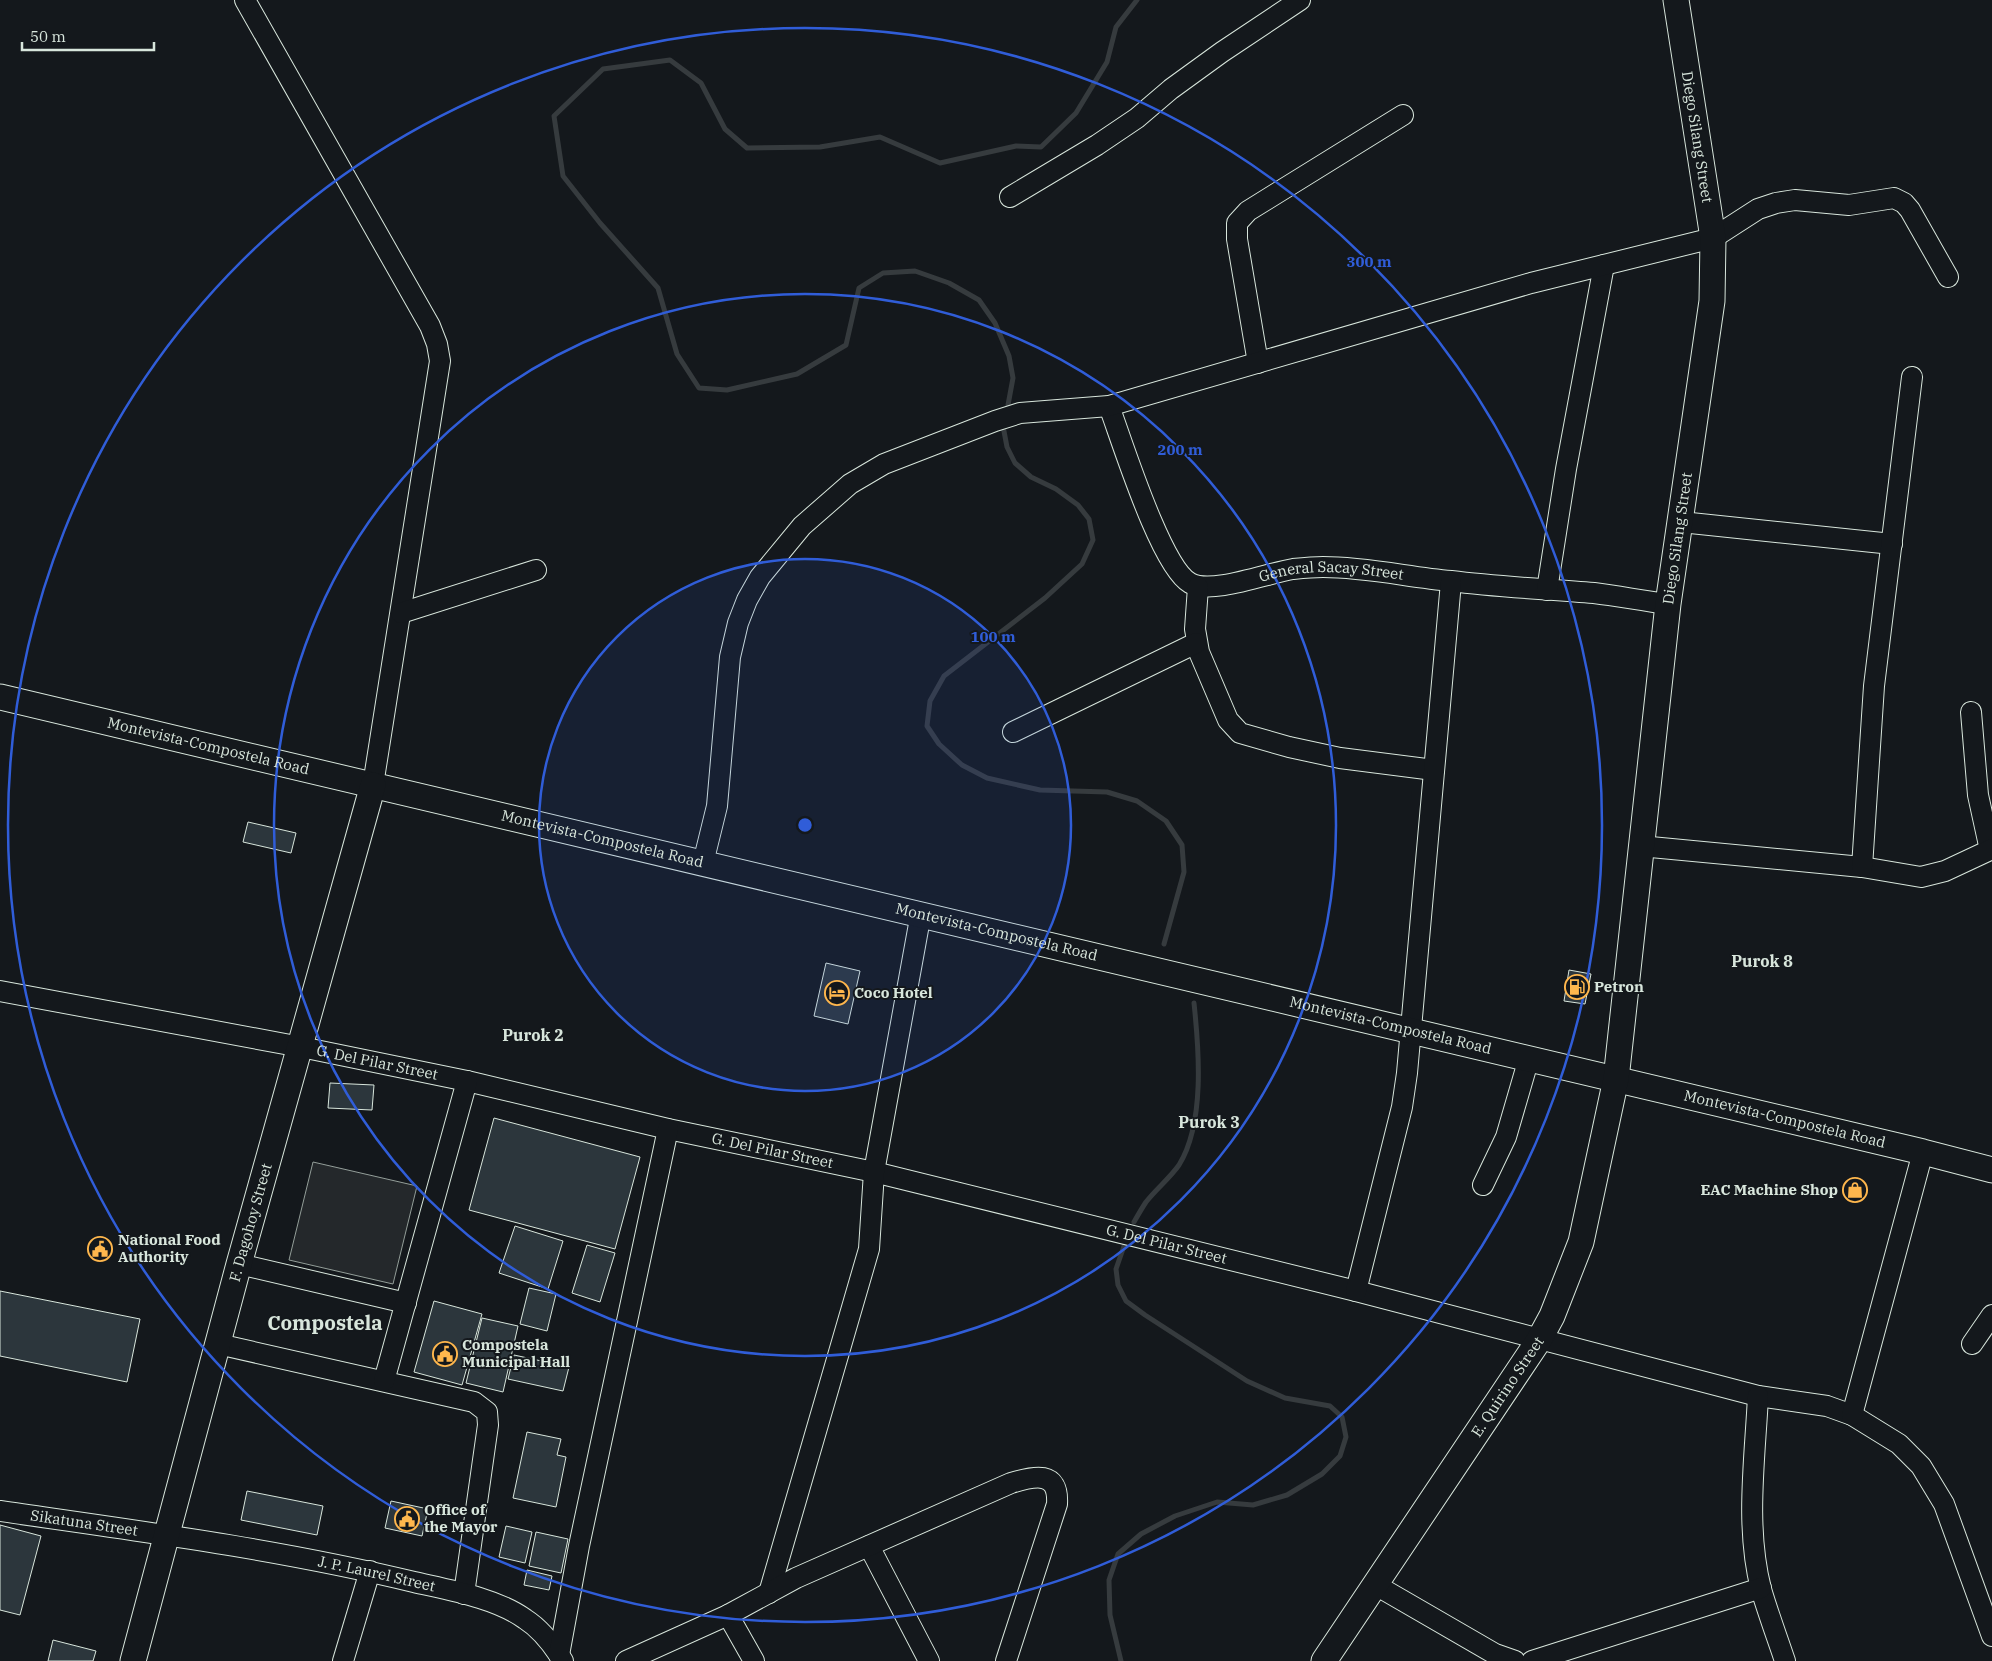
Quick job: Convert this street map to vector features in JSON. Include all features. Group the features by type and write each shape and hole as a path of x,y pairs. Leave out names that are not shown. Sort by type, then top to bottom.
{"main road":[{"name":"Diego Silang Street","path":"1616,1079 1668,604 1712,301 1712,238 1676,0"},
{"name":"Montevista-Compostela Road","path":"0,697 921,913 1992,1170"},
{"name":"F. Dagohoy Street","path":"133,1661 168,1536 239,1264 373,785"},
{"name":"E. Quirino Street","path":"1324,1661 1539,1340 1552,1316 1581,1242 1616,1079"}],"street":[{"path":"245,0 430,326 437,344 440,362 439,383 417,502 402,613 373,785"},
{"path":"1010,197 1097,145 1222,52 1300,0"},
{"path":"1258,363 1237,239 1237,223 1248,211 1403,115"},
{"path":"703,863 717,806 730,657 738,623 760,577 802,526 850,484 884,464 1020,413 1109,406 1531,283 1712,238 1758,209 1776,202 1795,200 1849,205 1894,198 1904,203 1910,210 1948,277"},
{"path":"1547,590 1566,469 1604,265"},
{"path":"1862,867 1874,686 1912,377"},
{"path":"1109,406 1140,494 1168,557 1179,574 1188,583 1198,587 1196,643 1228,720 1240,733 1289,747 1340,758 1434,770"},
{"path":"1681,522 1892,544"},
{"name":"General Sacay Street","path":"1198,587 1223,585 1294,569 1324,567 1668,604"},
{"path":"402,613 536,570"},
{"path":"1356,1291 1402,1106 1407,1073 1451,582"},
{"path":"1013,732 1196,643"},
{"path":"1640,846 1862,867 1921,877 1932,876 1991,850 1978,795 1971,712"},
{"path":"769,1593 869,1249 874,1172 921,913"},
{"name":"G. Del Pilar Street","path":"0,991 301,1047 467,1081 668,1129 874,1172 1356,1291 1758,1396 1827,1406 1852,1414 1900,1444 1921,1466 1944,1504 1992,1636"},
{"path":"1484,1185 1506,1137 1529,1058"},
{"path":"384,1382 467,1081"},
{"path":"561,1658 579,1546 668,1129"},
{"path":"1852,1414 1923,1152"},
{"path":"239,1264 406,1303"},
{"path":"1972,1344 1992,1315"},
{"path":"218,1344 474,1402 487,1412 488,1425 464,1594"},
{"path":"1758,1396 1752,1506 1754,1543 1761,1588 1785,1661"},
{"path":"626,1661 728,1615 769,1593 870,1546 1011,1483 1038,1477 1052,1482 1056,1487 1057,1504 1006,1661"},
{"name":"Sikatuna Street","path":"0,1511 168,1536"},
{"name":"J. P. Laurel Street","path":"168,1536 370,1571 464,1594 502,1607 525,1618 543,1634 561,1658"},
{"path":"870,1546 928,1661"},
{"path":"343,1661 370,1571"},
{"path":"1374,1584 1495,1654 1515,1661"},
{"path":"1532,1661 1761,1588"},
{"path":"728,1615 754,1661"}],"shaded area":[{"path":"313,1162 417,1186 393,1284 289,1260"}],"building":[{"path":"248,822 296,833 291,853 243,842"},
{"path":"826,963 860,971 848,1024 814,1016"},
{"name":"Petron","path":"1569,970 1591,974 1585,1004 1564,1001"},
{"path":"330,1083 374,1085 372,1110 328,1108"},
{"path":"494,1118 640,1157 615,1249 469,1210"},
{"path":"515,1226 563,1241 548,1289 499,1273"},
{"path":"587,1245 615,1253 600,1302 572,1293"},
{"path":"529,1288 556,1294 547,1331 520,1324"},
{"path":"0,1291 140,1319 127,1382 0,1356"},
{"name":"Compostela Municipal Hall","path":"434,1301 482,1314 462,1385 414,1372"},
{"path":"482,1318 518,1326 503,1392 466,1383"},
{"path":"514,1355 569,1367 563,1391 508,1379"},
{"path":"527,1432 561,1439 557,1455 566,1457 556,1507 513,1498"},
{"path":"247,1491 323,1506 317,1535 241,1520"},
{"path":"391,1501 428,1509 422,1536 385,1528"},
{"path":"0,1525 41,1536 20,1615 0,1610"},
{"path":"506,1526 532,1532 525,1563 499,1557"},
{"path":"536,1532 568,1539 561,1573 529,1566"},
{"path":"527,1570 552,1576 549,1590 524,1585"},
{"path":"53,1640 96,1651 93,1661 48,1661"}],"waterway":[{"path":"1008,405 1013,378 1009,356 995,323 979,300 949,283 915,271 883,273 859,288 846,345 797,374 727,390 699,388 677,354 658,288 600,223 563,176 554,116 603,69 670,60 701,83 725,129 747,148 820,147 880,137 940,163 1016,146 1041,147 1076,113 1107,62 1116,27 1137,0"},
{"path":"1003,426 1007,447 1015,463 1031,477 1056,489 1078,505 1089,519 1093,540 1082,564 1045,598 944,676 930,701 927,726 939,744 962,765 987,778 1040,790 1107,792 1137,801 1166,821 1182,845 1184,872 1164,944"},
{"path":"1134,1222 1146,1202 1179,1165 1193,1129 1198,1086 1194,1003"},
{"path":"1121,1661 1110,1615 1109,1580 1118,1554 1141,1534 1175,1516 1217,1502 1253,1505 1287,1495 1322,1474 1340,1456 1346,1437 1342,1417 1330,1406 1285,1398 1247,1381 1126,1301 1118,1285 1116,1269 1124,1246"}],"place":[{"name":"Petron","path":"1577,987"},
{"name":"Coco Hotel","path":"837,993"},
{"name":"EAC Machine Shop","path":"1855,1190"},
{"name":"National Food Authority","path":"100,1249"},
{"name":"Compostela Municipal Hall","path":"445,1354"},
{"name":"Office of the Mayor","path":"407,1519"}],"district":[{"name":"Purok 8","path":"1762,961"},
{"name":"Purok 2","path":"533,1035"},
{"name":"Purok 3","path":"1209,1122"},
{"name":"Compostela","path":"325,1323"}]}
